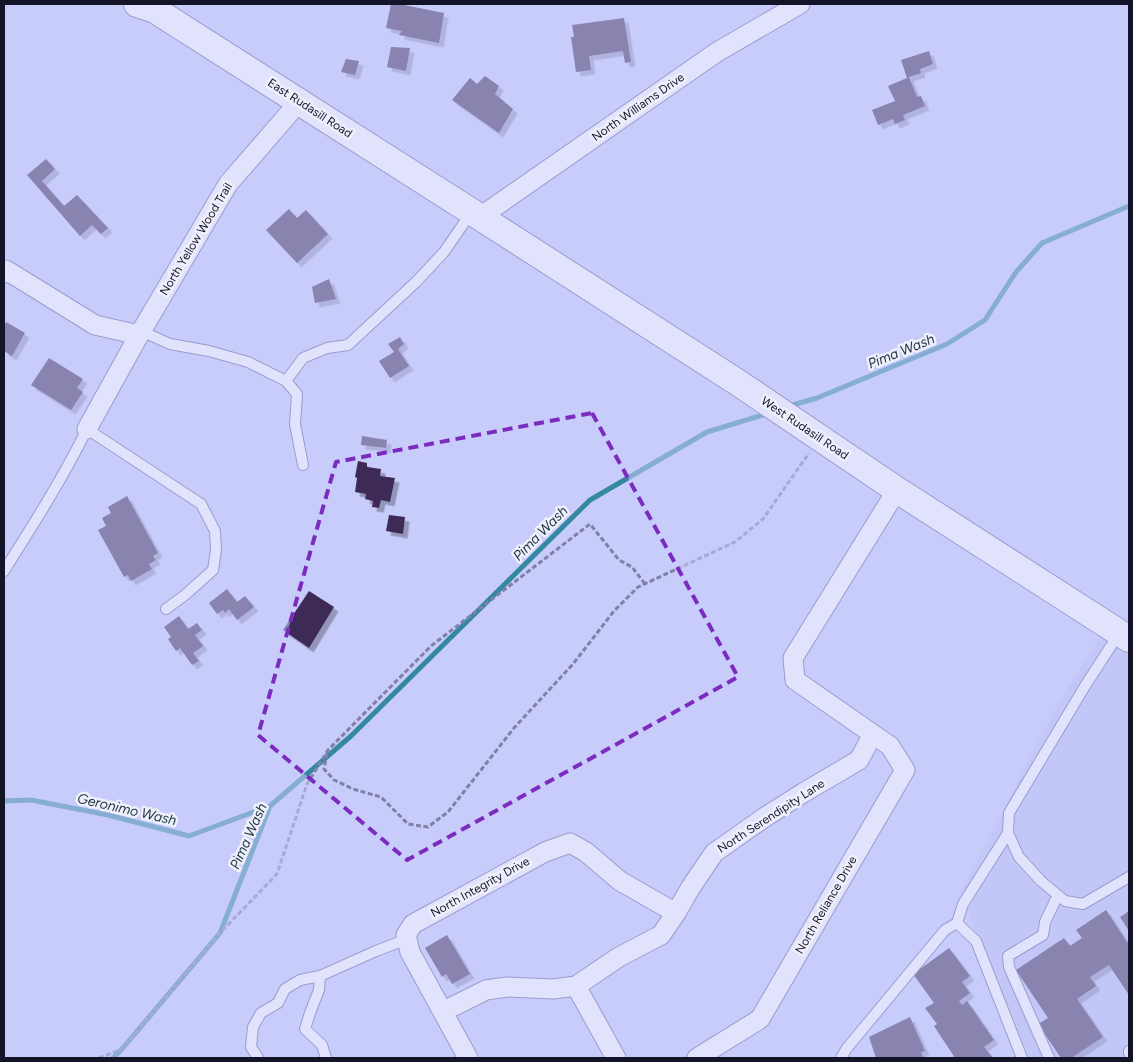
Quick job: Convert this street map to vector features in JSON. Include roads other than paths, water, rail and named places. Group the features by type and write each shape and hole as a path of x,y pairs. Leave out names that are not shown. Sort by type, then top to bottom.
{"street":[{"name":"East Rudasill Road","path":"137,4 155,10 476,214"},
{"name":"North Williams Drive","path":"476,214 717,52 800,4"},
{"name":"North Yellow Wood Trail","path":"87,429 140,333 228,184 299,102"},
{"name":"West Rudasill Road","path":"476,214 737,382 896,490 1124,636"},
{"path":"4,273 6,270 95,325 140,333"},
{"path":"873,734 795,680 793,658 896,490"},
{"name":"North Serendipity Lane","path":"444,1011 486,990 507,987 553,990 576,986 619,957 661,935 714,853 765,817 859,760 873,734"},
{"name":"North Reliance Drive","path":"697,1058 760,1019 905,770 890,746 873,734"},
{"name":"North Integrity Drive","path":"407,939 406,935 412,924 545,852 570,843 586,852 620,880 676,913"},
{"path":"407,939 410,952 444,1011 468,1058"},
{"path":"576,986 616,1058"}],"lane":[{"path":"286,381 303,358 327,348 348,345 416,282 476,214"},
{"path":"140,333 170,344 209,351 248,362 286,381 297,394 295,424 303,466"},
{"path":"4,571 87,429 201,504 214,531 216,550 213,570 166,609"},
{"path":"1124,636 1086,686 1009,813 1008,833 1019,857 1041,881 1065,900 1083,904 1129,877"},
{"path":"841,1058 847,1048 945,930 957,923 963,904 1008,833"},
{"path":"1049,1058 1009,967 1008,956 1043,935 1044,922 1058,895"},
{"path":"957,923 976,942 1022,1058"},
{"path":"258,1058 251,1047 253,1027 261,1013 278,1003 285,989 300,980 320,976 407,939"},
{"path":"320,976 319,990 305,1029 322,1045 326,1058"},
{"path":"847,1048 851,1058"}],"waterway":[{"name":"Pima Wash","path":"789,406 817,398 947,344 985,320 1016,272 1042,243 1129,206"},
{"name":"Pima Wash","path":"113,1058 220,933 270,806 351,736 590,500 707,432 769,413"},
{"name":"Geronimo Wash","path":"4,801 31,800 108,815 189,836 270,806"}]}
